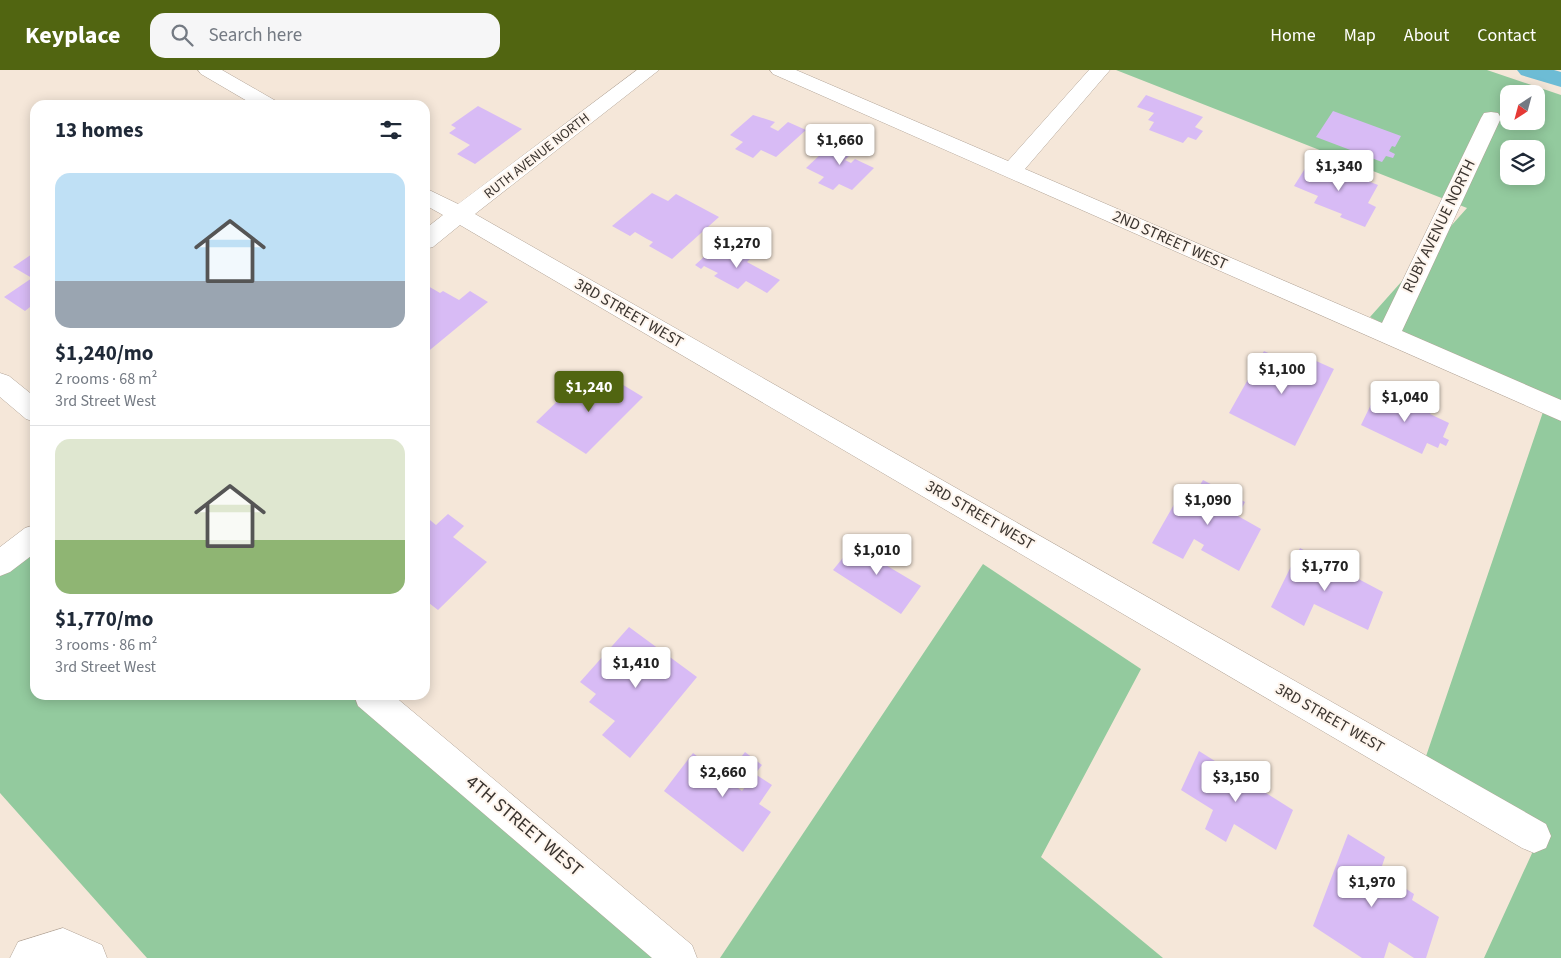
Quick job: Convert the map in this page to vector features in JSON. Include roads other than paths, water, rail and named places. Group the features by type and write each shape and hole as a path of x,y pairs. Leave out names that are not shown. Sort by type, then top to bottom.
{"street":[{"path":"208,70 260,100"},
{"name":"RUTH AVENUE NORTH","path":"430,237 649,70"},
{"name":"2ND STREET WEST","path":"780,70 1561,411"},
{"path":"1011,171 1100,70"},
{"name":"RUBY AVENUE NORTH","path":"1388,335 1491,118"},
{"name":"3RD STREET WEST","path":"430,198 1534,836"},
{"path":"3,390 30,409"},
{"path":"0,564 30,541"},
{"name":"4TH STREET WEST","path":"374,700 679,958"},
{"path":"28,958 31,955 63,946 89,958"}],"waterway":[{"path":"1529,70 1561,80"}]}
